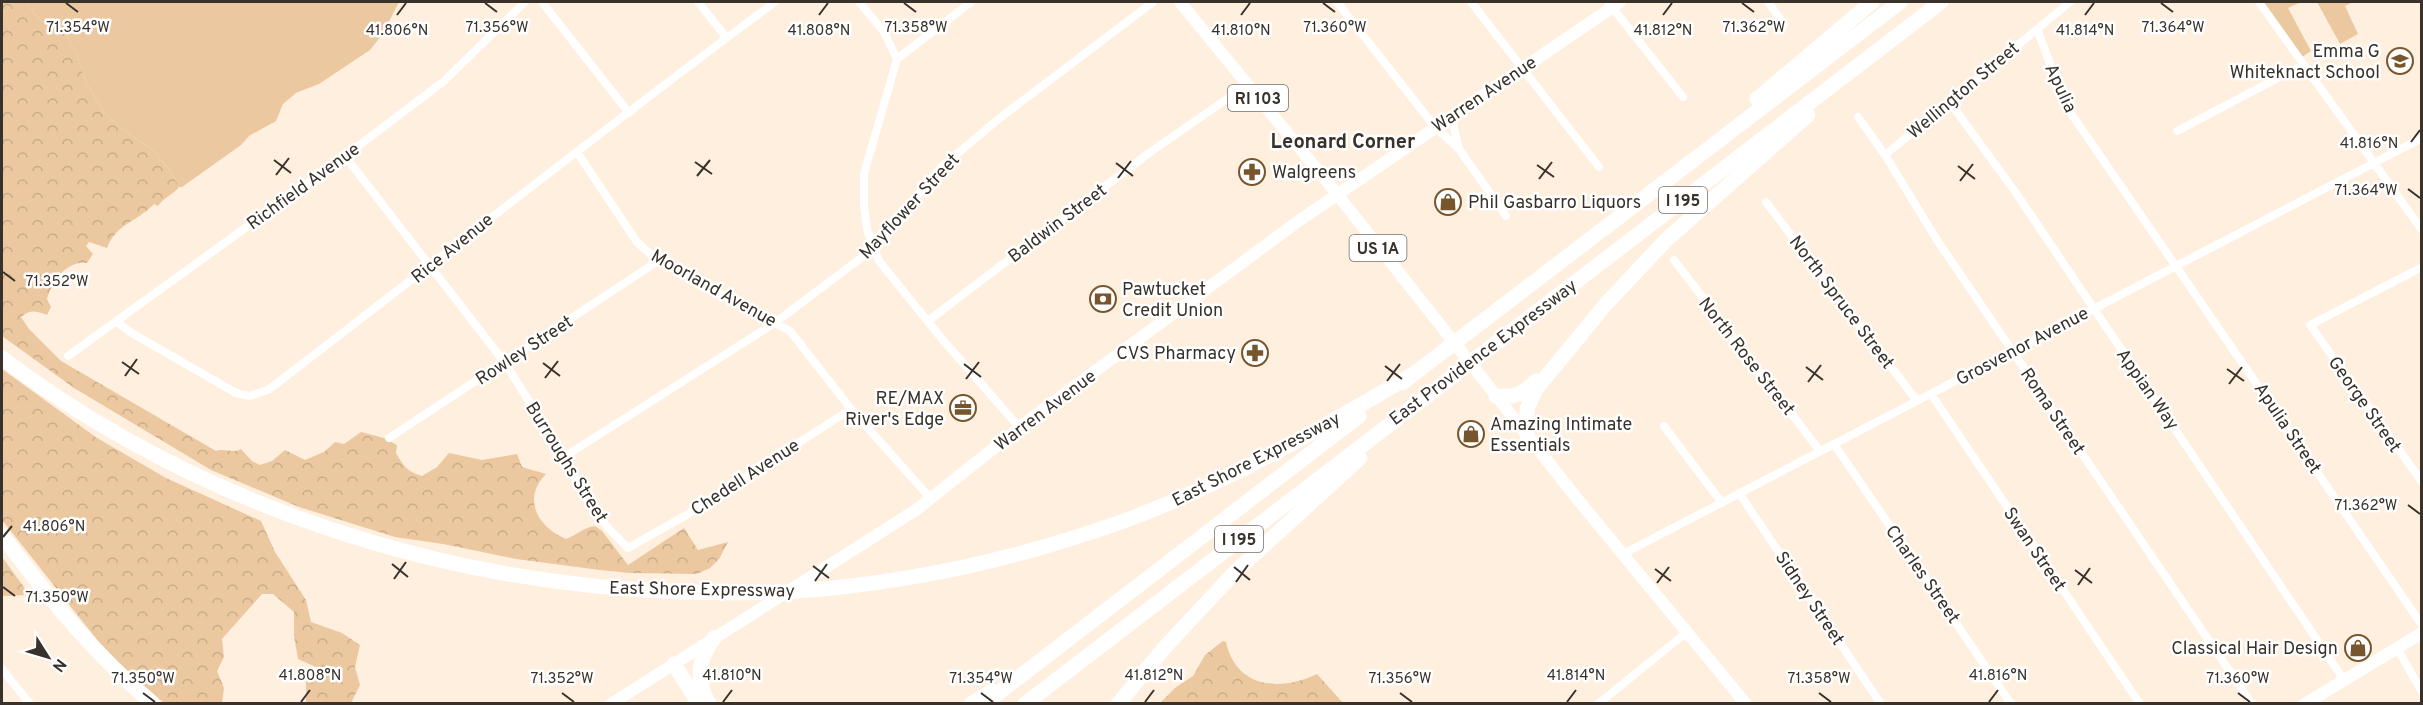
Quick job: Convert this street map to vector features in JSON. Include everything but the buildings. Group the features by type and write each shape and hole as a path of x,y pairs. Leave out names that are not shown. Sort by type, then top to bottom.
{"highway":[{"path":"1604,229 1872,2"},
{"name":"East Providence Expressway","path":"984,704 1900,2"},
{"name":"East Providence Expressway","path":"1025,704 1941,2"},
{"path":"1527,435 1527,415 1531,399 1540,384 1606,304 1666,240 1912,24"},
{"path":"1496,396 1523,393 1563,355"},
{"name":"East Shore Expressway","path":"2,358 69,404 149,451 232,491 336,531 442,561 557,582 640,590 753,592 828,588 927,574 1052,544 1191,494 1252,465 1410,376"},
{"path":"1118,704 1179,632 1250,557 1453,375"},
{"path":"2,535 74,627 112,667 153,704"},
{"path":"709,704 701,688 699,671 703,656 714,638"},
{"path":"674,664 699,704"},
{"path":"971,704 1026,672"}],"main road":[{"name":"RI 103","path":"1180,2 1337,194"},
{"name":"Warren Avenue","path":"611,704 931,499 1020,428 1337,194 1523,68 1613,3"},
{"name":"US 1A","path":"1337,194 1527,435 1746,704"},
{"path":"2310,702 2421,633"}],"street":[{"name":"Richfield Avenue","path":"68,356 345,156 444,81 525,2"},
{"path":"542,2 629,113"},
{"path":"698,2 726,38"},
{"name":"Rice Avenue","path":"116,321 130,332 236,393 249,396 268,390 430,266 504,205 775,2"},
{"path":"859,2 884,32 897,59"},
{"path":"971,2 897,59 864,174 864,206 873,249 879,261 1020,428"},
{"name":"Mayflower Street","path":"564,457 776,322 873,249 940,168 1001,117 1153,2"},
{"path":"1337,2 1436,127 1459,149 1506,216"},
{"path":"1471,2 1599,167"},
{"path":"1768,2 1784,24"},
{"name":"Wellington Street","path":"1885,155 2070,2"},
{"path":"2259,2 2421,230"},
{"path":"1613,3 1683,97"},
{"name":"Apulia","path":"2037,29 2066,106 2092,143"},
{"path":"2177,131 2303,65"},
{"name":"Baldwin Street","path":"928,321 1149,153 1247,85"},
{"name":"Appian Way","path":"1949,100 2016,193 2344,680"},
{"path":"1451,116 1459,149"},
{"name":"Roma Street","path":"1858,117 1885,155 1937,240 2252,704"},
{"name":"Grosvenor Avenue","path":"1623,554 2421,138"},
{"name":"Apulia Street","path":"2092,143 2421,625"},
{"name":"Moorland Avenue","path":"577,152 637,242 658,261 776,322 789,331 851,409 931,499"},
{"name":"Burroughs Street","path":"345,156 505,363 564,457 587,499 608,528 628,548 638,543"},
{"name":"North Spruce Street","path":"1766,202 1917,400"},
{"name":"North Rose Street","path":"1674,260 1820,451"},
{"name":"Rowley Street","path":"389,438 658,261"},
{"name":"George Street","path":"2421,267 2310,325 2421,482"},
{"name":"Swan Street","path":"1931,394 2140,704"},
{"name":"Chedell Avenue","path":"638,543 690,513 851,409"},
{"path":"1664,426 1722,503"},
{"name":"Charles Street","path":"1834,444 2011,704"},
{"name":"Sidney Street","path":"1739,494 1881,704"},
{"path":"1598,704 1687,632"},
{"path":"2397,648 2421,692"},
{"path":"2,669 30,704"}],"green space":[{"path":"2,2 25,2 41,21 66,34 76,53 86,82 104,113 122,129 153,150 171,172 179,187 158,206 154,204 116,233 107,248 89,242 86,246 93,254 87,263 67,268 53,285 47,299 51,307 47,315 33,312 21,317 29,329 61,361 216,451 241,449 252,461 260,465 272,461 285,450 305,460 324,452 335,442 344,444 361,432 384,438 397,445 396,453 404,465 413,473 422,476 437,467 449,453 482,460 517,454 522,467 546,474 539,483 534,502 541,519 556,534 566,539 595,526 602,531 628,565 684,528 698,550 728,542 719,559 710,568 697,574 630,573 516,559 395,537 299,507 211,470 74,388 2,336"},
{"path":"25,2 399,2 382,35 370,50 319,84 296,93 283,104 276,121 249,136 241,145 179,187 171,172 153,150 122,129 104,113 86,82 76,53 66,34 41,21"},
{"path":"2258,2 2301,2 2288,8 2311,51 2299,59"},
{"path":"2317,2 2353,2 2345,6 2358,34 2340,44"},
{"path":"2,369 97,438 166,478 261,521 275,552 306,600 311,622 342,633 360,645 355,667 360,685 351,703 306,703 306,681 318,668 298,659 294,636 294,612 273,594 262,594 222,639 224,657 217,671 224,688 222,703 164,703 110,656 2,520"},
{"path":"2,557 29,594 29,595 2,596"},
{"path":"1223,641 1226,642 1231,657 1239,669 1249,677 1275,684 1303,680 1317,674 1343,703 1160,703 1175,688 1193,676 1205,655"}],"place":[{"name":"Emma G Whiteknact School","path":"2400,61"},
{"name":"Walgreens","path":"1252,172"},
{"name":"Phil Gasbarro Liquors","path":"1448,202"},
{"name":"Pawtucket Credit Union","path":"1103,299"},
{"name":"CVS Pharmacy","path":"1255,353"},
{"name":"RE/MAX River's Edge","path":"963,408"},
{"name":"Amazing Intimate Essentials","path":"1471,434"},
{"name":"Classical Hair Design","path":"2358,648"}],"district":[{"name":"Leonard Corner","path":"1343,141"}]}
